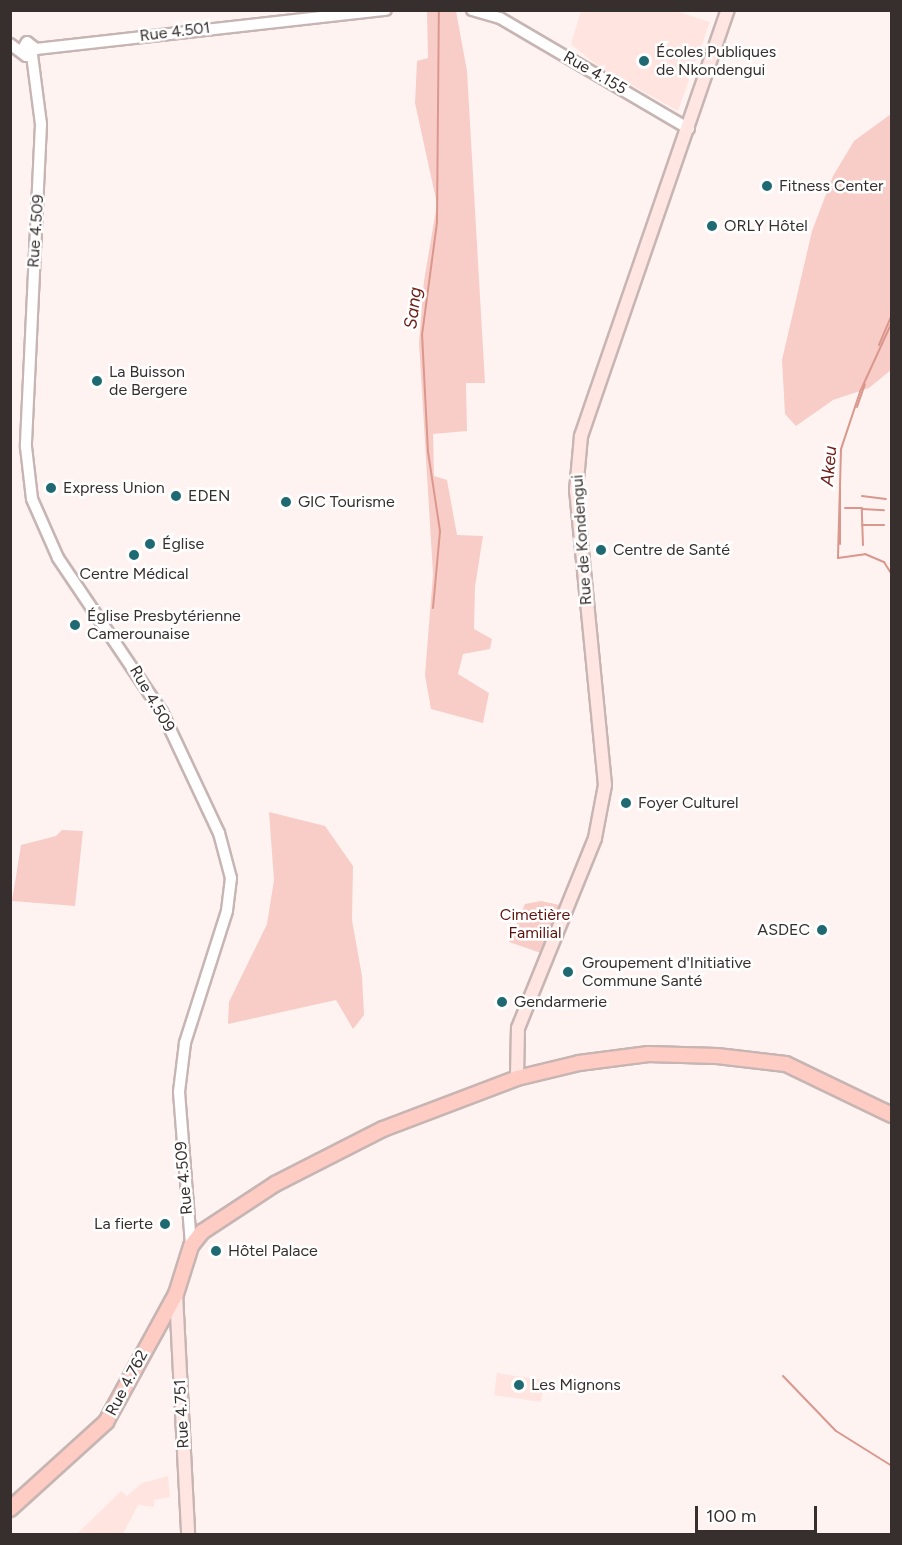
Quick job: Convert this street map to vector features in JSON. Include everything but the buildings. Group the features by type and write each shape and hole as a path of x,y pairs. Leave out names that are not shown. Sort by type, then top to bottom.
{"main road":[{"name":"Rue de Kondengui","path":"517,1078 518,1028 595,838 605,785 576,491 581,436 689,129 728,10"},
{"path":"190,1246 216,1220 275,1184 383,1130 517,1078 633,1055 717,1056 801,1068 891,1115"},
{"name":"Rue 4.762","path":"10,1509 106,1422 176,1294 190,1246"},
{"name":"Rue 4.751","path":"176,1294 188,1534"}],"street":[{"name":"Rue 4.501","path":"10,44 22,50 30,42 34,52 386,10"},
{"path":"472,10 500,14"},
{"name":"Rue 4.155","path":"500,14 689,129"},
{"name":"Rue 4.509","path":"34,52 42,124 26,447 32,499 58,558 162,712 219,833 231,878 227,911 185,1043 179,1092 190,1246"}],"shaded area":[{"name":"Écoles Publiques de Nkondengui","path":"581,11 676,11 710,22 678,111 599,67 571,44"},
{"name":"Les Mignons","path":"497,1373 544,1380 541,1402 494,1395"},
{"path":"168,1476 170,1497 154,1500 154,1507 138,1505 123,1534 77,1534 121,1491 127,1496 142,1483"}],"green space":[{"path":"427,11 456,11 467,71 485,383 466,383 467,431 433,434 434,476 447,480 457,535 483,536 475,587 474,629 492,639 490,649 463,654 458,674 489,693 483,723 431,709 425,675 433,574 419,343 424,281 437,204 415,103 417,61 428,58"},
{"path":"891,114 891,370 869,388 833,400 796,426 785,414 782,360 812,231 833,176 854,141"},
{"path":"269,812 325,826 353,866 352,920 362,976 364,1015 353,1029 336,1000 228,1024 229,1002 267,924 274,880"},
{"path":"62,830 83,831 75,906 12,901 21,845 56,836"},
{"name":"Cimetière Familial","path":"541,901 560,905 541,953 509,942 525,904"}],"waterway":[{"name":"Sang","path":"433,608 440,531 428,452 422,335 437,222 439,10"},
{"name":"Akeu","path":"879,345 892,315"},
{"name":"Akeu","path":"892,322 860,392 841,449 838,558 865,554 884,562 892,575"},
{"name":"Akeu","path":"857,407 865,384"},
{"name":"Akeu","path":"840,487 840,544"},
{"path":"862,496 886,499"},
{"path":"845,508 862,508"},
{"path":"863,545 862,509 884,510"},
{"path":"862,525 884,525"},
{"path":"783,1376 836,1431 892,1466"}],"place":[{"name":"Écoles Publiques de Nkondengui","path":"644,61"},
{"name":"Fitness Center","path":"767,186"},
{"name":"ORLY Hôtel","path":"712,226"},
{"name":"La Buisson de Bergere","path":"97,381"},
{"name":"Express Union","path":"51,488"},
{"name":"EDEN","path":"176,496"},
{"name":"GIC Tourisme","path":"286,502"},
{"name":"Église","path":"150,544"},
{"name":"Centre de Santé","path":"601,550"},
{"name":"Centre Médical","path":"134,555"},
{"name":"Église Presbytérienne Camerounaise","path":"75,625"},
{"name":"Foyer Culturel","path":"626,803"},
{"name":"ASDEC","path":"822,930"},
{"name":"Groupement d'Initiative Commune Santé","path":"568,972"},
{"name":"Gendarmerie","path":"502,1002"},
{"name":"La fierte","path":"165,1224"},
{"name":"Hôtel Palace","path":"216,1251"},
{"name":"Les Mignons","path":"519,1385"}]}
